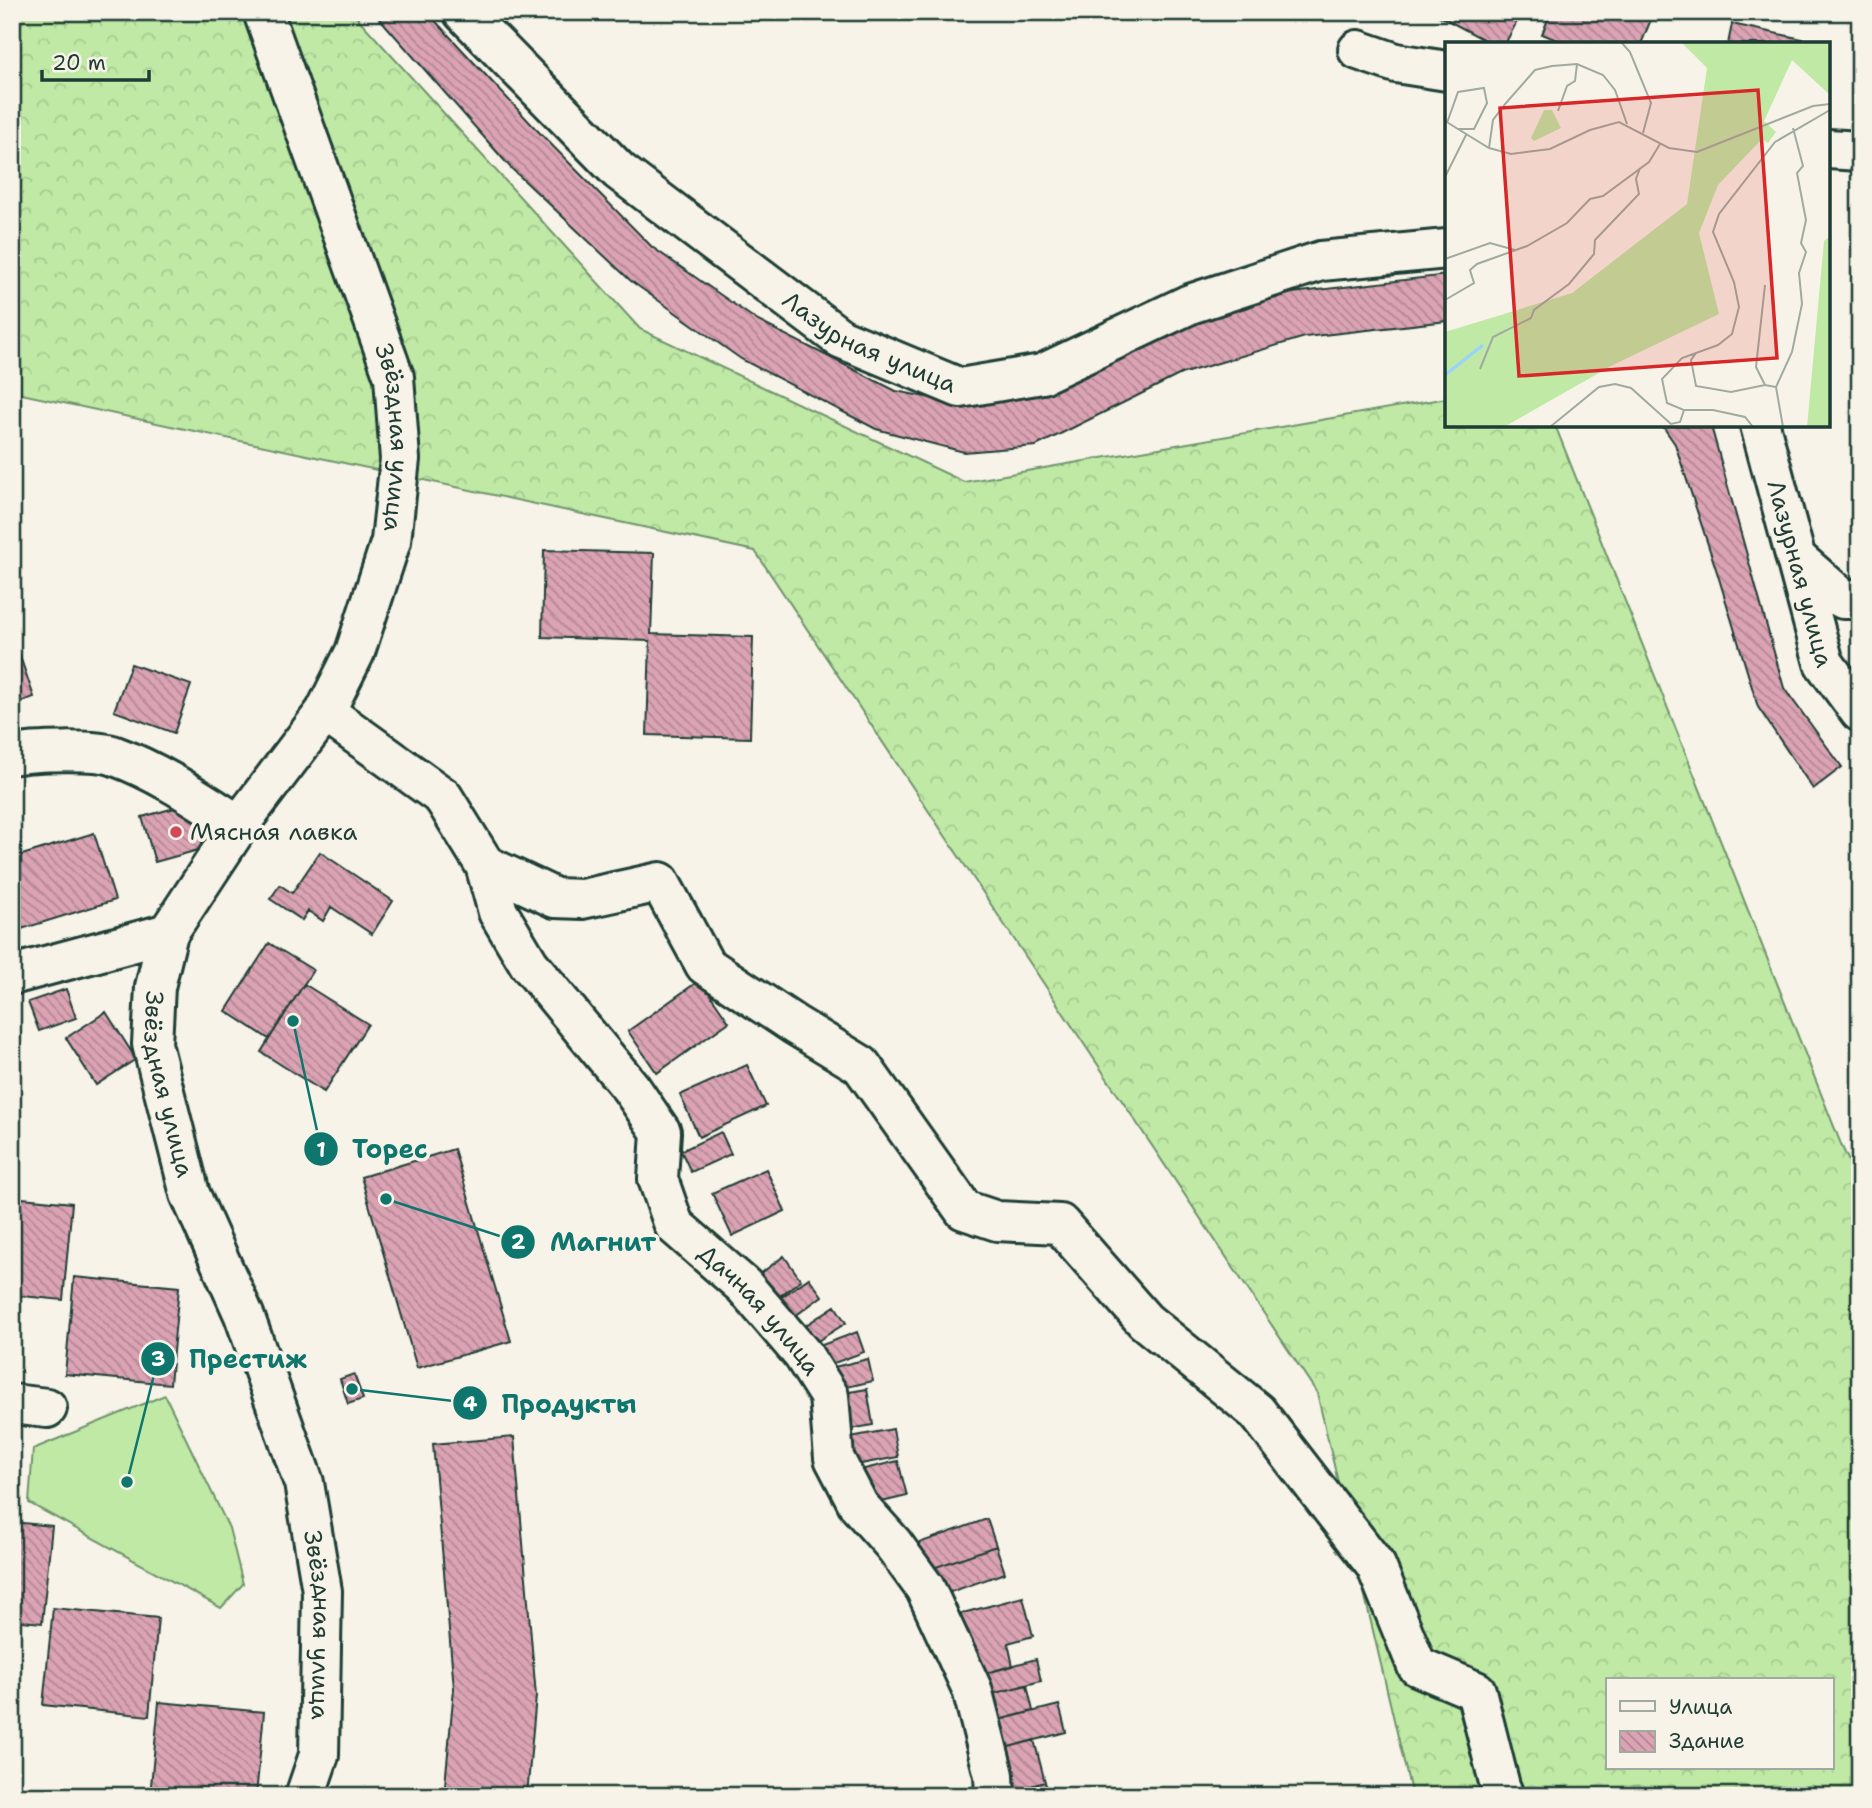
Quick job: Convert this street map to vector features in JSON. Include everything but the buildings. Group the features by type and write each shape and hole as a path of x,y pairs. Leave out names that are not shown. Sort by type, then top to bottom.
{"street":[{"name":"Звёздная улица","path":"263,12 394,377 400,459 391,541 355,652 325,712 239,825 168,933 155,988 152,1044 190,1194 244,1315 304,1483 322,1591 319,1755 305,1796"},
{"name":"Лазурная улица","path":"463,12 630,180 840,338 960,388 1042,374 1190,304 1321,261 1445,250"},
{"path":"1358,50 1396,64 1445,71"},
{"path":"1830,149 1860,151"},
{"name":"Лазурная улица","path":"1761,427 1824,663 1860,712"},
{"path":"1796,558 1843,599 1860,599"},
{"name":"Дачная улица","path":"325,712 443,797 485,865 498,912 529,964 631,1088 661,1132 658,1179 674,1225 744,1286 803,1355 829,1396 834,1458 859,1506 893,1544 925,1588 972,1689 985,1789"},
{"path":"12,755 34,751 113,755 185,790 239,825"},
{"path":"485,865 555,898 582,899 660,882 705,965 861,1065 964,1210 997,1221 1060,1224 1145,1321 1257,1412 1376,1566 1417,1666 1476,1691 1504,1796"},
{"path":"12,975 168,933"}],"green space":[{"path":"12,12 352,12 640,329 964,482 1445,398 1445,427 1556,427 1843,1149 1860,1184 1860,1796 1412,1796 1317,1393 755,551 12,392"},
{"path":"165,1395 229,1528 243,1584 221,1608 29,1503 33,1449"}],"place":[{"name":"Мясная лавка","path":"176,832"},
{"name":"Торес","path":"293,1021"},
{"name":"Магнит","path":"386,1199"},
{"name":"Продукты","path":"352,1389"},
{"name":"Престиж","path":"127,1482"}]}
